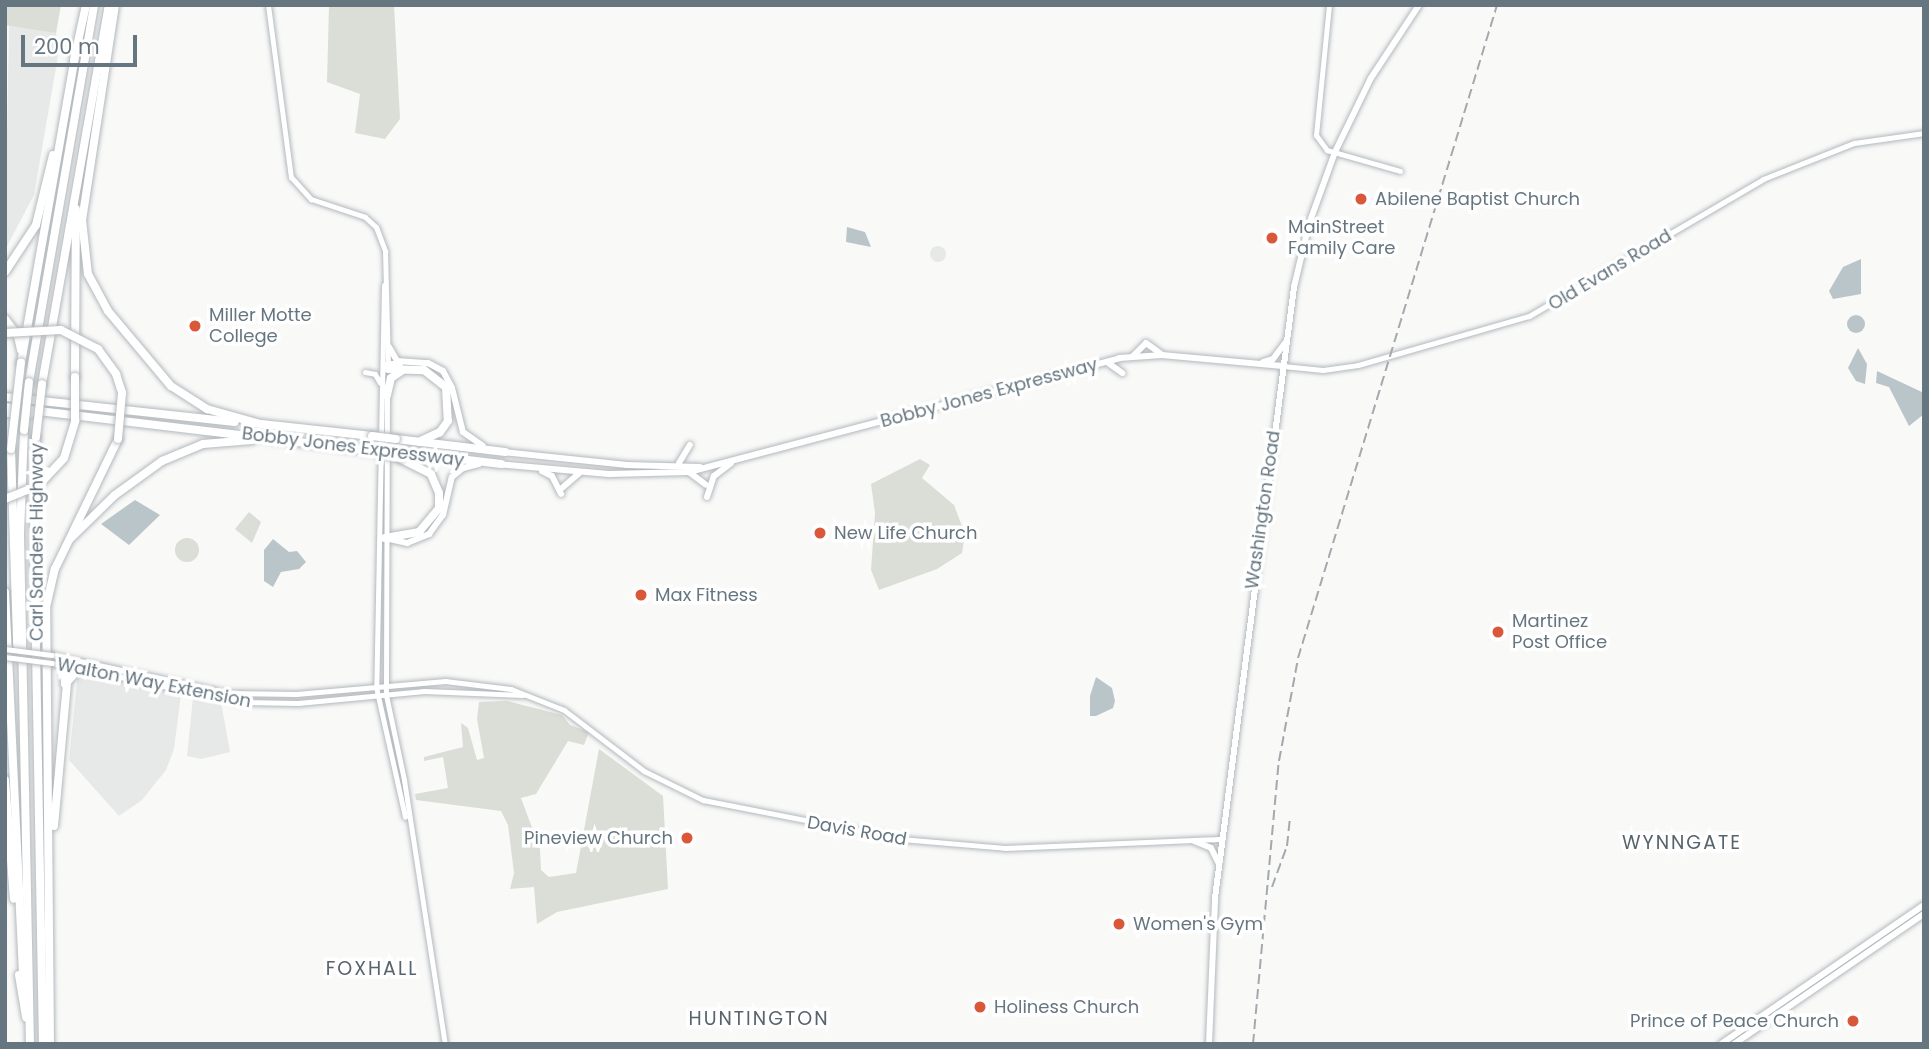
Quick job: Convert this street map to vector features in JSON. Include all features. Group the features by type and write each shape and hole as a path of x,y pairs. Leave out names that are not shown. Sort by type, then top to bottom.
{"highway":[{"path":"5,272 24,248 39,217 86,5"},
{"name":"Carl Sanders Highway","path":"30,1044 24,738 23,430 94,5"},
{"name":"Carl Sanders Highway","path":"43,1044 34,536 36,437 42,384 109,5"},
{"path":"115,5 82,220 88,274 108,311 171,386 207,409 256,423"},
{"path":"24,738 19,712 11,449 21,363 75,57"},
{"path":"5,499 38,486 64,458 75,421 75,190"},
{"path":"5,319 18,335 21,363"},
{"path":"5,333 55,329 75,334 98,349 113,367 122,393 118,439 68,540 46,607 50,1044"},
{"path":"385,366 433,373 448,395 446,425 419,442"},
{"path":"384,396 391,378 405,369"},
{"name":"Bobby Jones Expressway","path":"5,397 505,452"},
{"name":"Bobby Jones Expressway","path":"5,407 400,455 501,464"},
{"path":"5,413 91,418"},
{"path":"68,540 115,495 176,454 224,441 277,439"},
{"path":"5,466 11,449"},
{"path":"382,539 419,532 430,524 439,508 439,493 431,474 400,455"},
{"path":"5,592 23,979 29,990"},
{"path":"62,729 63,661"},
{"path":"50,866 69,679 86,670"},
{"path":"5,780 20,999 29,1026"}],"main road":[{"path":"268,5 291,177 311,200 365,217 376,227 386,251 382,539 376,687 411,837"},
{"path":"1329,5 1314,125 1322,145 1335,152 1400,171"},
{"name":"Washington Road","path":"1209,1044 1220,864 1279,383 1302,251 1335,152 1371,78 1419,5"},
{"name":"Old Evans Road","path":"1283,366 1323,370 1358,365 1530,316 1763,179 1854,142 1924,133"},
{"path":"385,366 388,347 386,274"},
{"path":"1258,364 1273,359 1288,339"},
{"path":"1131,357 1146,343 1162,355"},
{"path":"388,347 397,361 425,362 443,371 468,439 505,452"},
{"name":"Bobby Jones Expressway","path":"505,452 700,467 735,461 1105,361 1162,355 1283,366"},
{"path":"1105,361 1122,373"},
{"path":"385,366 423,364 443,371"},
{"path":"1258,364 1269,367 1279,383"},
{"path":"365,372 377,376 384,396"},
{"path":"676,465 686,458 691,445"},
{"path":"707,497 714,476 735,461"},
{"path":"382,539 407,543 425,537 441,520 449,485 457,472 472,465 501,464"},
{"name":"Bobby Jones Expressway","path":"501,464 582,472 690,472 700,467"},
{"path":"534,467 552,476 561,491 582,472"},
{"path":"690,472 706,485"},
{"path":"382,539 386,695 445,1044"},
{"name":"Walton Way Extension","path":"5,649 52,655 86,670 183,692 271,704 386,695"},
{"name":"Walton Way Extension","path":"5,657 52,663 63,661 186,685 271,695 385,685"},
{"name":"Davis Road","path":"385,685 455,681 511,689 564,709 671,787 734,808 947,846 1223,839"},
{"path":"183,692 186,685"},
{"name":"Davis Road","path":"386,695 454,691 523,695"},
{"path":"1194,841 1211,848 1220,864"},
{"path":"1721,1044 1924,905"},
{"path":"1734,1044 1924,914"}],"shaded area":[{"path":"5,5 61,5 56,33 5,25"},
{"path":"329,5 394,5 400,119 385,139 355,133 360,94 327,82"},
{"path":"9,23 56,33 59,50 34,195 5,250"},
{"path":"847,227 865,232 871,247 846,242"},
{"path":"938,246 944,248 944,260 938,262 932,260 930,254 932,248"},
{"path":"1861,259 1861,294 1833,299 1829,291 1843,267"},
{"path":"1856,315 1862,318 1865,324 1862,330 1856,333 1850,330 1847,324 1850,318"},
{"path":"1858,348 1867,364 1865,384 1856,381 1848,368"},
{"path":"1877,371 1924,393 1924,414 1909,426 1889,387 1876,383"},
{"path":"920,459 930,465 922,478 954,505 965,534 962,553 937,569 879,590 871,570 875,513 871,484"},
{"path":"135,500 160,515 129,545 101,524"},
{"path":"249,512 261,522 252,543 235,529"},
{"path":"187,538 195,542 199,550 195,558 187,562 179,558 175,550 179,542"},
{"path":"273,539 289,552 297,551 306,562 299,569 281,572 273,587 264,581 264,550"},
{"path":"83,671 181,694 174,749 166,770 142,800 119,816 69,760 78,673"},
{"path":"1096,677 1112,688 1115,701 1113,708 1090,716 1090,696"},
{"path":"193,698 221,702 230,752 201,759 187,756"},
{"path":"507,701 562,715 570,725 589,732 584,745 568,741 536,794 521,798 540,849 541,870 549,877 576,873 599,749 663,796 668,889 557,912 537,924 534,887 510,889 514,873 508,825 501,811 416,800 415,794 448,788 443,757 424,761 424,757 463,747 461,723 468,728 477,760 484,758 477,719 479,702"}],"railway":[{"path":"1253,1044 1279,761 1298,658 1497,5"},
{"path":"1272,887 1287,846 1290,817"}],"place":[{"name":"Abilene Baptist Church","path":"1361,199"},
{"name":"MainStreet Family Care","path":"1272,238"},
{"name":"Miller Motte College","path":"195,326"},
{"name":"New Life Church","path":"820,533"},
{"name":"Max Fitness","path":"641,595"},
{"name":"Martinez Post Office","path":"1498,632"},
{"name":"Pineview Church","path":"687,838"},
{"name":"Women's Gym","path":"1119,924"},
{"name":"Holiness Church","path":"980,1007"},
{"name":"Prince of Peace Church","path":"1853,1021"}],"district":[{"name":"WYNNGATE","path":"1682,843"},
{"name":"FOXHALL","path":"372,969"},
{"name":"HUNTINGTON","path":"759,1019"}]}
